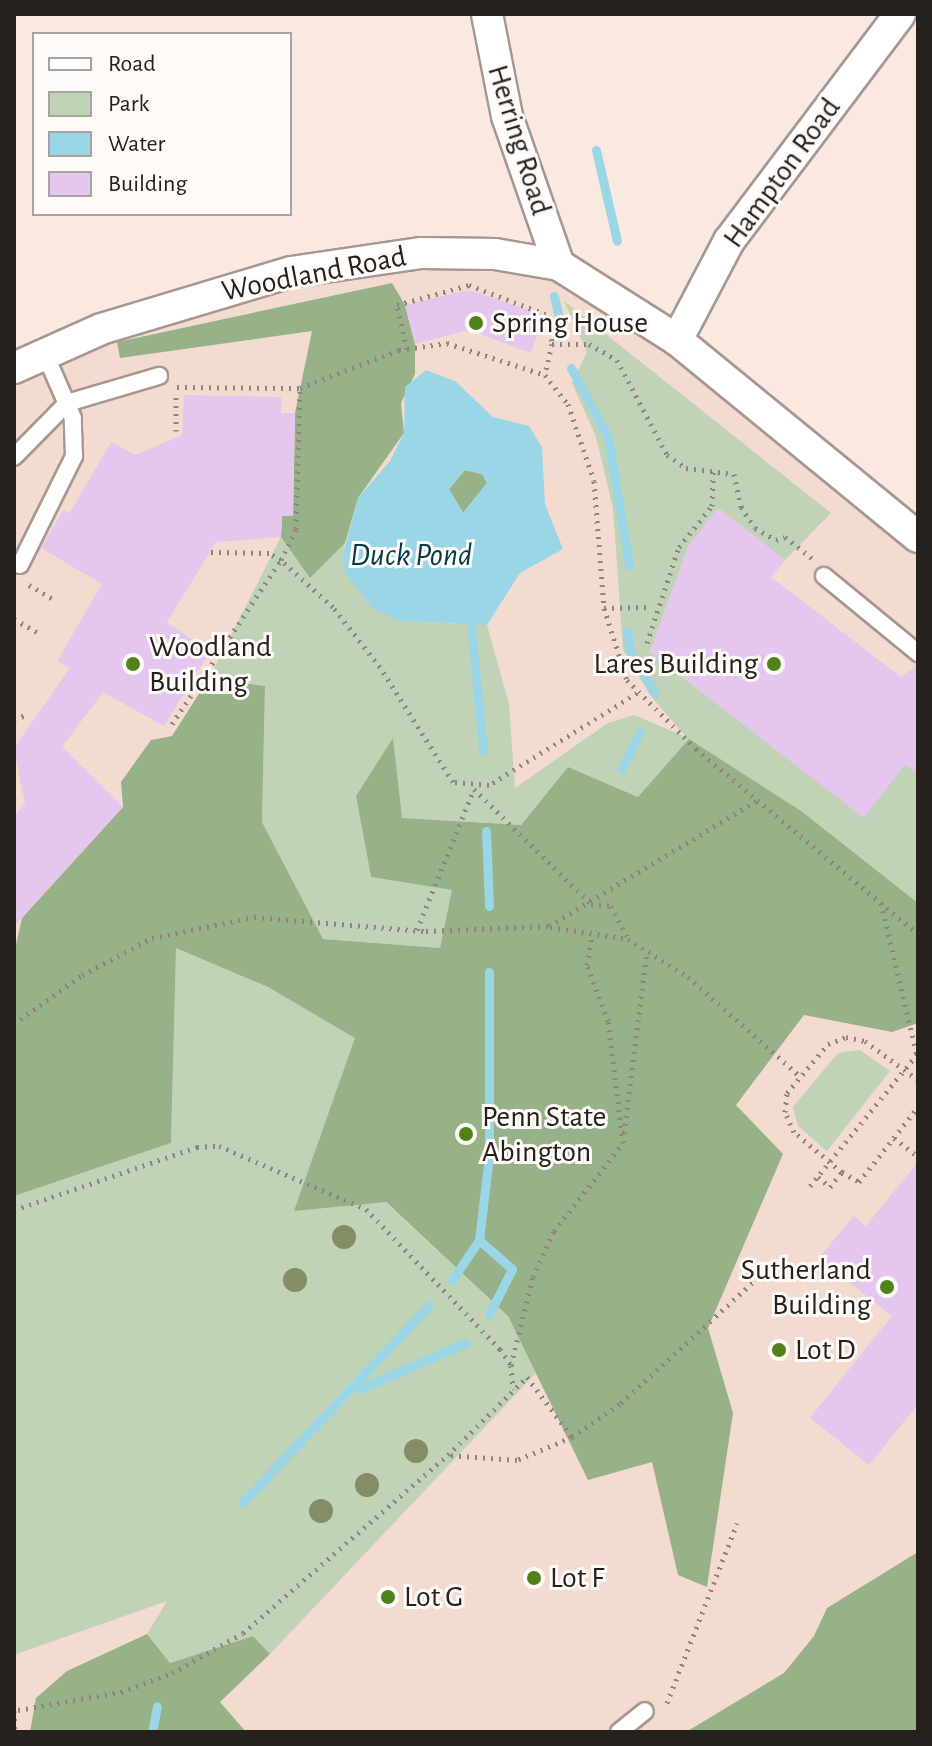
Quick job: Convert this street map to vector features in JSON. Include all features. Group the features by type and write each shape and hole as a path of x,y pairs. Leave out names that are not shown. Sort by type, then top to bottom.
{"street":[{"name":"Herring Road","path":"487,14 507,116 559,265"},
{"name":"Hampton Road","path":"677,340 729,241 900,14"},
{"name":"Woodland Road","path":"14,368 192,298 343,263 422,253 495,254 559,265 677,340 918,537"}],"lane":[{"path":"20,565 74,456 77,435 67,403 45,354"},
{"path":"14,457 67,403 159,376"},
{"path":"824,576 918,653"},
{"path":"619,1732 645,1711"}],"path":[{"path":"407,349 397,305 469,285 548,315 552,344 545,375"},
{"path":"159,376 176,387 300,388 407,349 447,343 545,375 568,404 594,481 604,608 618,660 637,693 918,934"},
{"path":"552,344 589,344 617,360 667,455 686,468 734,474 741,507 755,528 810,554 824,576"},
{"path":"176,387 176,431"},
{"path":"172,724 281,560 296,529 300,388"},
{"path":"647,643 679,547 712,506 713,471"},
{"path":"210,552 269,553 333,607 380,667 438,767 453,782 474,789 591,904 611,906 628,939"},
{"path":"25,583 56,601"},
{"path":"604,608 650,607"},
{"path":"14,619 38,633"},
{"path":"417,930 474,789 637,693"},
{"path":"14,719 26,715"},
{"path":"549,926 591,904 761,798"},
{"path":"810,1186 917,1056 881,902"},
{"path":"14,1024 82,975 152,938 254,917 417,930 549,926 592,936 628,939 688,977 801,1077"},
{"path":"592,936 587,965 608,1021 623,1143"},
{"path":"513,1390 511,1365 533,1277 554,1231 623,1143 647,951"},
{"path":"918,1080 865,1041 846,1037 828,1044 787,1093 787,1120 830,1162 859,1182 918,1107"},
{"path":"894,1138 918,1157"},
{"path":"14,1210 197,1147 219,1146 366,1209 511,1365"},
{"path":"818,1177 830,1187 842,1172"},
{"path":"448,1455 517,1460 572,1437 621,1403 753,1282"},
{"path":"15,1732 16,1710 121,1692 172,1673 243,1633 448,1455 527,1377 572,1437"},
{"path":"666,1711 737,1523"}],"shaded area":[{"name":"Penn State Abington","path":"356,261 559,265 918,537 918,1732 14,1732 14,368"}],"green space":[{"path":"392,283 405,305 415,344 415,374 401,403 404,433 358,498 345,543 310,578 281,537 282,516 293,515 295,413 312,331 120,358 117,342"},
{"path":"564,301 831,513 785,560 718,508 688,547 650,652 863,817 905,764 918,774 918,903 801,812 638,797 568,767 521,825 401,818 393,739 356,796 371,877 453,890 440,948 323,939 262,822 265,686 209,678 281,537 310,578 345,543 342,557 400,621 487,625 509,704 515,788 608,723 634,715 686,737 650,695 623,650 613,508 596,437 572,383 587,352"},
{"path":"465,470 482,474 487,483 463,513 449,489"},
{"path":"209,678 265,686 262,822 323,939 440,948 452,890 371,877 356,796 393,738 402,818 521,825 568,767 638,797 689,739 801,811 918,903 918,1023 892,1032 804,1015 736,1105 783,1154 708,1328 733,1413 707,1587 678,1575 652,1462 588,1480 508,1316 386,1202 294,1211 355,1038 268,987 176,948 171,1143 14,1196 14,953 22,918 123,807 121,782 151,740 172,736"},
{"path":"176,947 268,987 356,1038 385,1202 508,1316 536,1373 270,1654 253,1636 170,1663 147,1634 167,1601 14,1655 14,1196 171,1143"},
{"path":"860,1050 890,1071 827,1151 798,1126 793,1107 838,1053"},
{"path":"918,1552 918,1732 686,1732 784,1673 814,1636 827,1608"},
{"path":"147,1634 170,1663 253,1636 270,1654 220,1702 246,1732 30,1732 36,1698 67,1671"}],"water":[{"name":"Duck Pond","path":"426,370 455,381 493,417 529,426 542,447 545,504 563,549 520,573 487,625 400,621 372,608 345,573 342,557 358,498 390,461 404,433 405,387","holes":["465,470 482,474 487,483 463,513 449,489"]}],"building":[{"name":"Spring House","path":"468,290 544,315 531,353 469,330 415,344 405,305"},
{"name":"Woodland Building","path":"184,395 281,397 281,413 295,413 293,516 282,516 281,537 216,542 167,622 210,652 164,726 103,692 62,747 123,807 14,926 14,816 25,804 14,748 70,668 57,661 102,584 41,548 63,510 70,513 111,442 135,455 182,435"},
{"name":"Lares Building","path":"718,508 785,560 771,577 901,677 918,664 918,774 905,764 864,818 650,652 688,547"},
{"name":"Sutherland Building","path":"918,1162 918,1404 869,1465 810,1418 892,1316 819,1258 854,1216 866,1226"}],"waterway":[{"path":"596,150 617,241"},
{"path":"554,296 562,331"},
{"path":"571,368 608,438 629,565"},
{"path":"471,625 483,750"},
{"path":"627,631 630,651 655,693"},
{"path":"622,769 640,732"},
{"path":"486,831 489,906"},
{"path":"452,1280 479,1240 489,1156 489,972"},
{"path":"479,1240 512,1269 489,1315"},
{"path":"243,1502 429,1305"},
{"path":"359,1389 466,1343"},
{"path":"152,1732 157,1706"}],"place":[{"name":"Spring House","path":"476,323"},
{"name":"Woodland Building","path":"133,664"},
{"name":"Lares Building","path":"774,664"},
{"name":"Penn State Abington","path":"466,1134"},
{"name":"Sutherland Building","path":"887,1287"},
{"name":"Lot D","path":"779,1350"},
{"name":"Lot F","path":"534,1578"},
{"name":"Lot G","path":"388,1597"}]}
